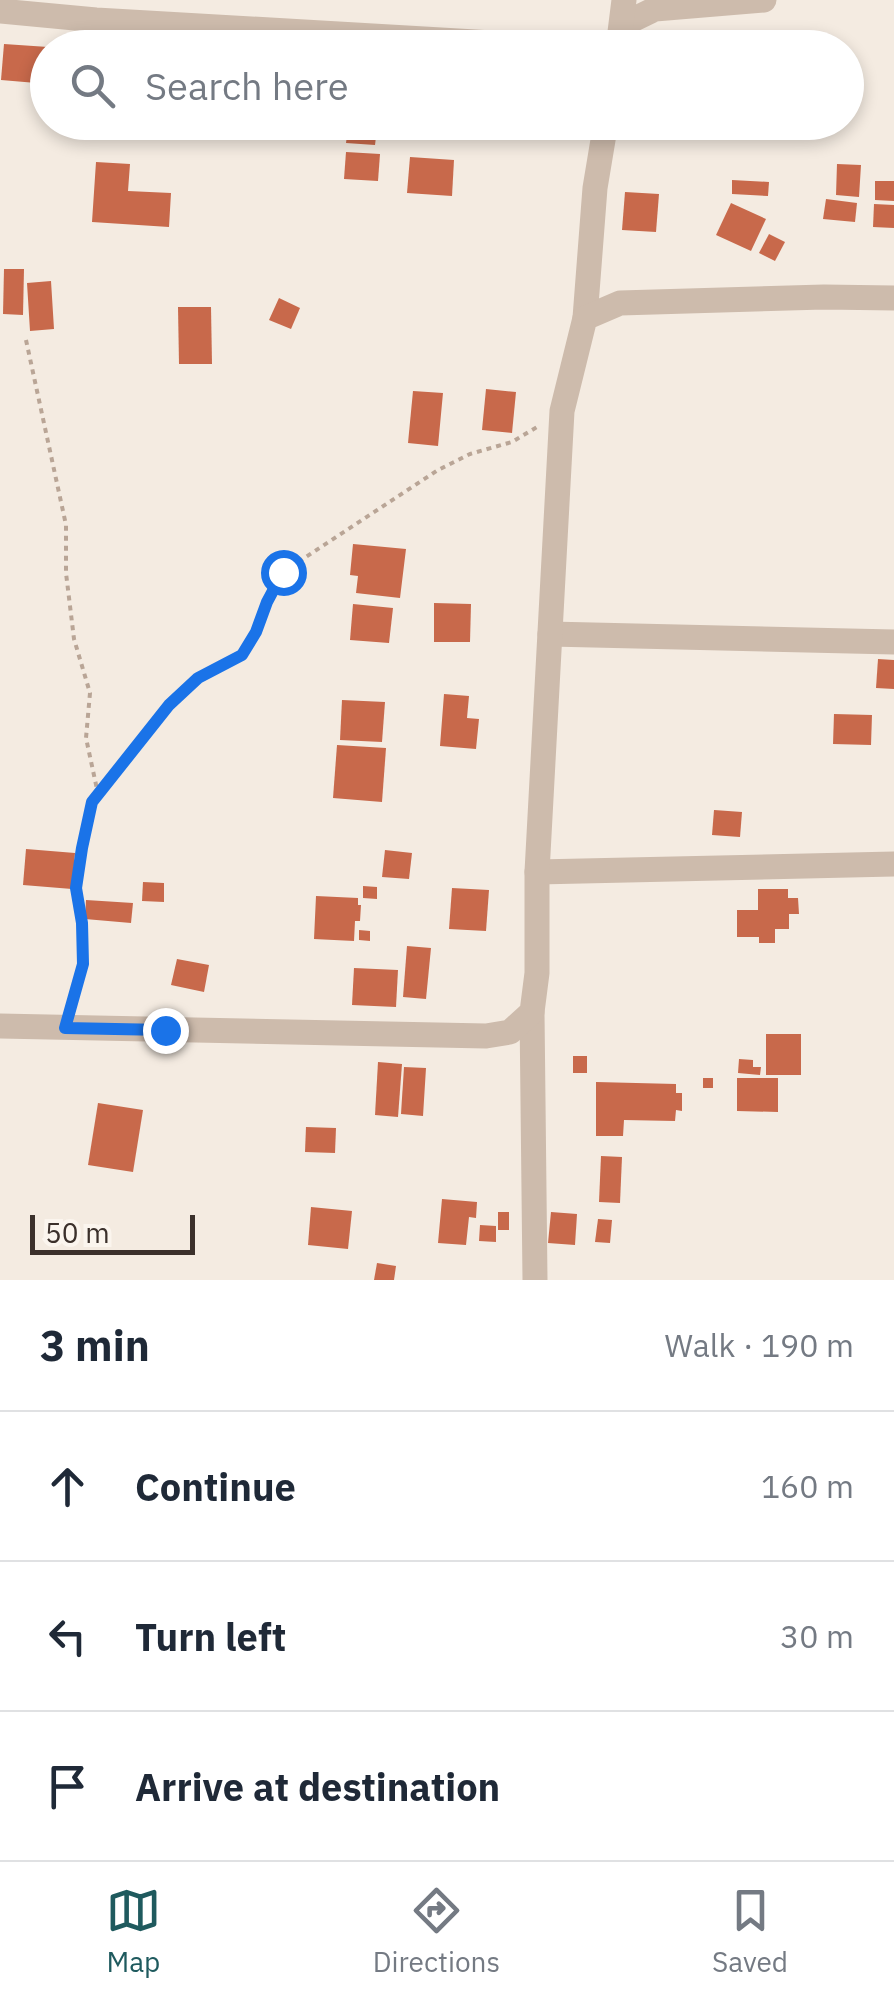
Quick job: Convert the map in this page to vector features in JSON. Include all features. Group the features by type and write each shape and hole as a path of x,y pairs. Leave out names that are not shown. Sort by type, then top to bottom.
{"street":[{"path":"621,24 655,9 764,0"},
{"path":"0,11 98,10 352,30"},
{"path":"535,1280 532,1012 537,973 537,872 562,411 586,318 594,188 603,140"},
{"path":"586,318 620,303 824,296 894,298"},
{"path":"550,634 894,642"},
{"path":"537,872 894,864"},
{"path":"0,1026 486,1036 510,1032 532,1012"}],"path":[{"path":"26,340 66,525 66,573 74,640 90,693 86,738 98,794"},
{"path":"65,1028 83,964 76,888 92,802 169,705 198,678 242,655 283,572 438,470 470,454 512,442 562,411"}],"building":[{"path":"4,44 30,46 30,82 1,80"},
{"path":"346,140 376,140 375,145 346,143"},
{"path":"346,152 380,154 378,181 344,179"},
{"path":"410,157 454,160 452,196 407,193"},
{"path":"96,162 130,164 128,191 171,193 169,227 92,222"},
{"path":"837,164 861,165 859,197 836,195"},
{"path":"732,180 769,182 768,196 732,194"},
{"path":"875,181 894,181 894,201 875,200"},
{"path":"625,192 659,194 656,232 622,230"},
{"path":"826,199 857,203 855,222 823,219"},
{"path":"731,203 766,219 751,251 716,235"},
{"path":"874,204 894,205 894,228 873,227"},
{"path":"769,234 785,242 775,261 759,253"},
{"path":"4,269 24,269 23,315 3,314"},
{"path":"51,281 54,329 30,331 27,283"},
{"path":"279,298 300,308 291,329 269,320"},
{"path":"178,307 211,307 212,364 179,364"},
{"path":"486,389 516,392 512,433 482,430"},
{"path":"413,391 443,393 438,446 408,443"},
{"path":"353,544 406,549 400,598 356,593 358,576 350,575"},
{"path":"434,603 471,604 470,642 434,642"},
{"path":"353,604 393,608 389,643 350,640"},
{"path":"878,659 894,660 894,689 876,688"},
{"path":"444,694 469,696 467,718 479,719 476,749 440,746"},
{"path":"342,700 385,702 382,742 340,740"},
{"path":"834,714 872,715 871,745 833,744"},
{"path":"337,745 386,748 382,802 333,798"},
{"path":"714,810 742,812 740,837 712,835"},
{"path":"26,849 75,853 72,889 23,885"},
{"path":"385,850 412,853 409,879 382,877"},
{"path":"143,882 164,883 164,902 142,901"},
{"path":"363,886 377,887 377,899 363,898"},
{"path":"452,888 489,890 486,931 449,929"},
{"path":"758,889 788,889 788,898 798,898 799,914 789,914 789,929 775,929 775,943 759,943 759,937 737,937 737,910 758,910"},
{"path":"316,896 358,898 360,921 355,921 354,941 314,939"},
{"path":"86,900 133,903 131,923 85,919"},
{"path":"359,930 370,931 370,941 359,940"},
{"path":"407,946 431,948 426,999 403,997"},
{"path":"177,959 209,965 204,992 171,985"},
{"path":"354,968 398,970 396,1007 352,1005"},
{"path":"766,1034 801,1034 801,1075 766,1075"},
{"path":"573,1056 587,1056 587,1073 573,1073"},
{"path":"739,1059 753,1060 753,1067 761,1067 760,1075 738,1073"},
{"path":"378,1062 402,1064 398,1117 375,1115"},
{"path":"404,1067 426,1068 423,1116 401,1114"},
{"path":"703,1078 713,1078 713,1088 703,1088"},
{"path":"737,1078 778,1078 778,1112 737,1111"},
{"path":"596,1082 676,1084 676,1093 682,1093 682,1111 676,1110 675,1121 624,1120 623,1136 596,1136"},
{"path":"98,1103 143,1110 133,1172 88,1165"},
{"path":"306,1127 336,1128 335,1153 305,1152"},
{"path":"601,1156 622,1157 620,1203 599,1202"},
{"path":"442,1199 477,1202 476,1218 469,1217 466,1245 438,1243"},
{"path":"311,1207 352,1211 348,1249 308,1245"},
{"path":"498,1212 509,1212 509,1230 498,1230"},
{"path":"551,1212 577,1214 575,1245 548,1243"},
{"path":"598,1219 612,1220 610,1243 595,1242"},
{"path":"480,1225 496,1226 496,1242 479,1241"},
{"path":"377,1263 396,1266 394,1280 374,1280"}],"route":[{"path":"165,1030 65,1028 83,964 76,888 92,802 169,705 198,678 242,655 283,572"}]}
